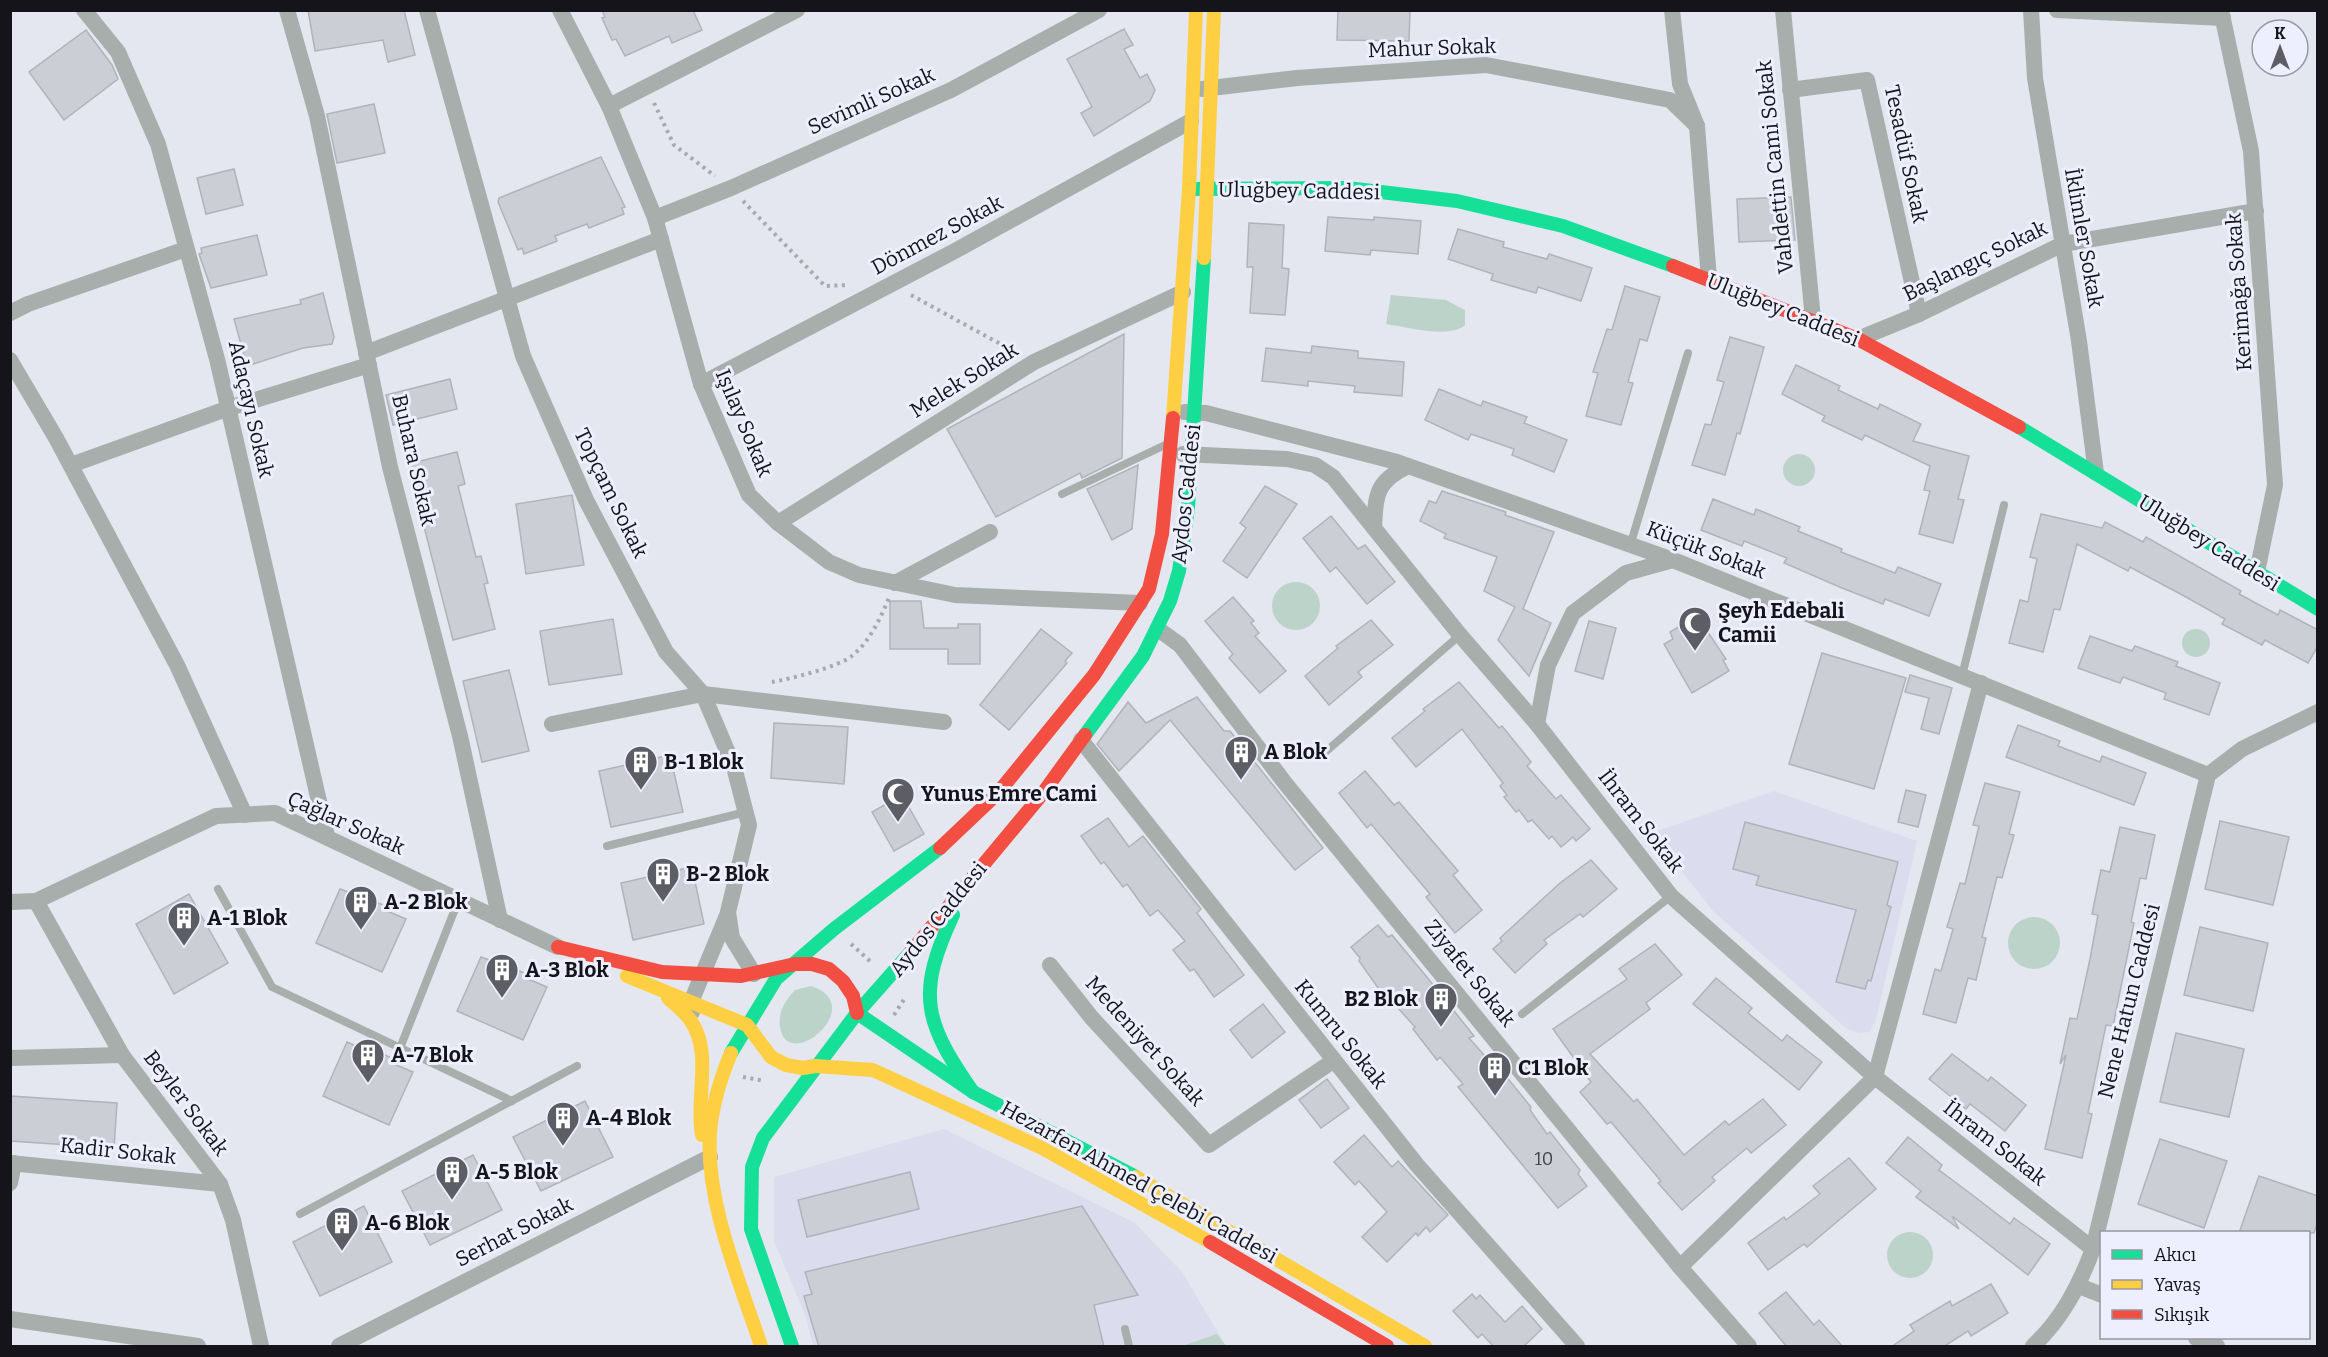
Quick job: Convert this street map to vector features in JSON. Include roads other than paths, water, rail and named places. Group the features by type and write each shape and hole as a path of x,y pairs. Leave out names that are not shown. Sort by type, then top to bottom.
{"main road":[{"name":"Aydos Caddesi","path":"795,964 834,929 940,848 998,793 1094,675 1149,589 1157,560 1174,412 1189,189 1196,10"},
{"name":"Aydos Caddesi","path":"857,1013 889,978 1043,793 1143,656 1170,601 1185,539 1209,189 1214,10"},
{"name":"Uluğbey Caddesi","path":"1189,189 1347,188 1457,201 1563,226 1709,279 1858,339 2035,436 2318,609"},
{"path":"973,1092 946,1056 927,1008 927,997 930,967 975,873"},
{"path":"558,947 747,1025 771,1057 786,1065 803,1068 815,1066"},
{"path":"558,947 662,972 741,976 795,964 812,964 829,969 843,981 853,996 857,1013 763,1138 752,1167 751,1229 792,1347"},
{"path":"710,1157 710,1131 723,1073 747,1025 776,979 795,964"},
{"path":"662,991 693,1023 703,1055 698,1098 701,1131 710,1157 723,1233 761,1347"},
{"name":"Hezarfen Ahmed Çelebi Caddesi","path":"857,1013 973,1092 1073,1142 1172,1197 1425,1347"},
{"name":"Hezarfen Ahmed Çelebi Caddesi","path":"815,1066 873,1071 1042,1148 1279,1281 1387,1347"}],"street":[{"name":"Adaçayı Sokak","path":"84,10 118,52 158,144 229,408 327,836"},
{"name":"Buhara Sokak","path":"287,10 317,116 390,466 460,736 500,920"},
{"name":"Topçam Sokak","path":"427,10 523,356 586,500 666,652 703,694 734,767 749,825 728,912 732,938 754,974"},
{"name":"Işılay Sokak","path":"560,10 609,106 655,218 701,384 749,495 778,523 829,562 858,575 955,595 1140,603"},
{"path":"609,106 797,10"},
{"name":"Sevimli Sokak","path":"655,218 731,188 951,90 1099,10"},
{"path":"1672,10 1680,84 1697,126 1709,279"},
{"name":"Vahdettin Cami Sokak","path":"1783,10 1813,319"},
{"name":"İklimler Sokak","path":"2031,10 2035,78 2079,341 2096,473"},
{"path":"2057,10 2222,14"},
{"name":"Kerimağa Sokak","path":"2222,14 2251,151 2275,485 2256,572"},
{"name":"Mahur Sokak","path":"1192,90 1297,78 1486,65 1670,100 1697,126"},
{"name":"Tesadüf Sokak","path":"1790,90 1867,80 1919,314"},
{"name":"Dönmez Sokak","path":"701,384 892,284 1191,121"},
{"name":"Başlangıç Sokak","path":"1858,339 1919,314 2063,244 2256,211"},
{"path":"70,465 368,359 507,297 661,239"},
{"path":"10,313 28,304 186,249"},
{"name":"Melek Sokak","path":"778,523 1034,362 1183,292"},
{"path":"10,360 70,465 177,665 245,815"},
{"name":"Küçük Sokak","path":"1174,412 1194,412 1298,435 1408,466 1673,560 2208,775"},
{"name":"İhram Sokak","path":"1171,448 1191,453 1287,459 1314,465 1333,477 1460,635 1537,724 1671,896 1875,1077 2093,1249"},
{"path":"1374,528 1377,493 1385,480 1408,466"},
{"path":"895,583 990,532"},
{"path":"1537,724 1548,665 1573,612 1626,573 1673,560"},
{"name":"Ziyafet Sokak","path":"1158,629 1180,645 1285,783 1680,1267 1749,1347"},
{"path":"1680,1267 1875,1077 1981,683"},
{"path":"552,724 703,694 944,722"},
{"path":"2208,775 2242,749 2318,712"},
{"name":"Kumru Sokak","path":"1081,741 1417,1165 1578,1347"},
{"name":"Nene Hatun Caddesi","path":"2033,1347 2047,1332 2079,1286 2093,1249 2208,775"},
{"name":"Çağlar Sokak","path":"10,902 36,901 216,816 275,813 558,947"},
{"name":"Beyler Sokak","path":"36,901 122,1055 220,1184 233,1220 261,1347"},
{"path":"693,1023 691,1002 728,912"},
{"name":"Medeniyet Sokak","path":"1050,965 1091,1017 1209,1145 1333,1061"},
{"path":"10,1058 122,1055"},
{"name":"Serhat Sokak","path":"339,1347 710,1157"},
{"path":"10,1183 12,1163"},
{"name":"Kadir Sokak","path":"12,1163 220,1184"},
{"path":"2079,1286 2100,1294"},
{"path":"10,1319 198,1347"},
{"path":"2198,1339 2217,1347"}],"lane":[{"path":"1630,546 1688,353"},
{"path":"1062,494 1171,448"},
{"path":"1962,676 2004,505"},
{"path":"1323,754 1460,635"},
{"path":"607,846 746,812"},
{"path":"218,889 273,987 512,1101"},
{"path":"1522,1014 1671,896"},
{"path":"400,1048 459,899"},
{"path":"300,1214 577,1066"},
{"path":"1125,1329 1129,1347"}],"place":[{"name":"Şeyh Edebali Camii","path":"1695,652"},
{"name":"A Blok","path":"1241,781"},
{"name":"B-1 Blok","path":"641,791"},
{"name":"Yunus Emre Cami","path":"898,823"},
{"name":"B-2 Blok","path":"663,903"},
{"name":"A-2 Blok","path":"361,931"},
{"name":"A-1 Blok","path":"184,947"},
{"name":"A-3 Blok","path":"502,999"},
{"name":"B2 Blok","path":"1441,1028"},
{"name":"A-7 Blok","path":"368,1084"},
{"name":"C1 Blok","path":"1495,1097"},
{"name":"A-4 Blok","path":"563,1147"},
{"name":"A-5 Blok","path":"452,1201"},
{"name":"A-6 Blok","path":"342,1252"}]}
